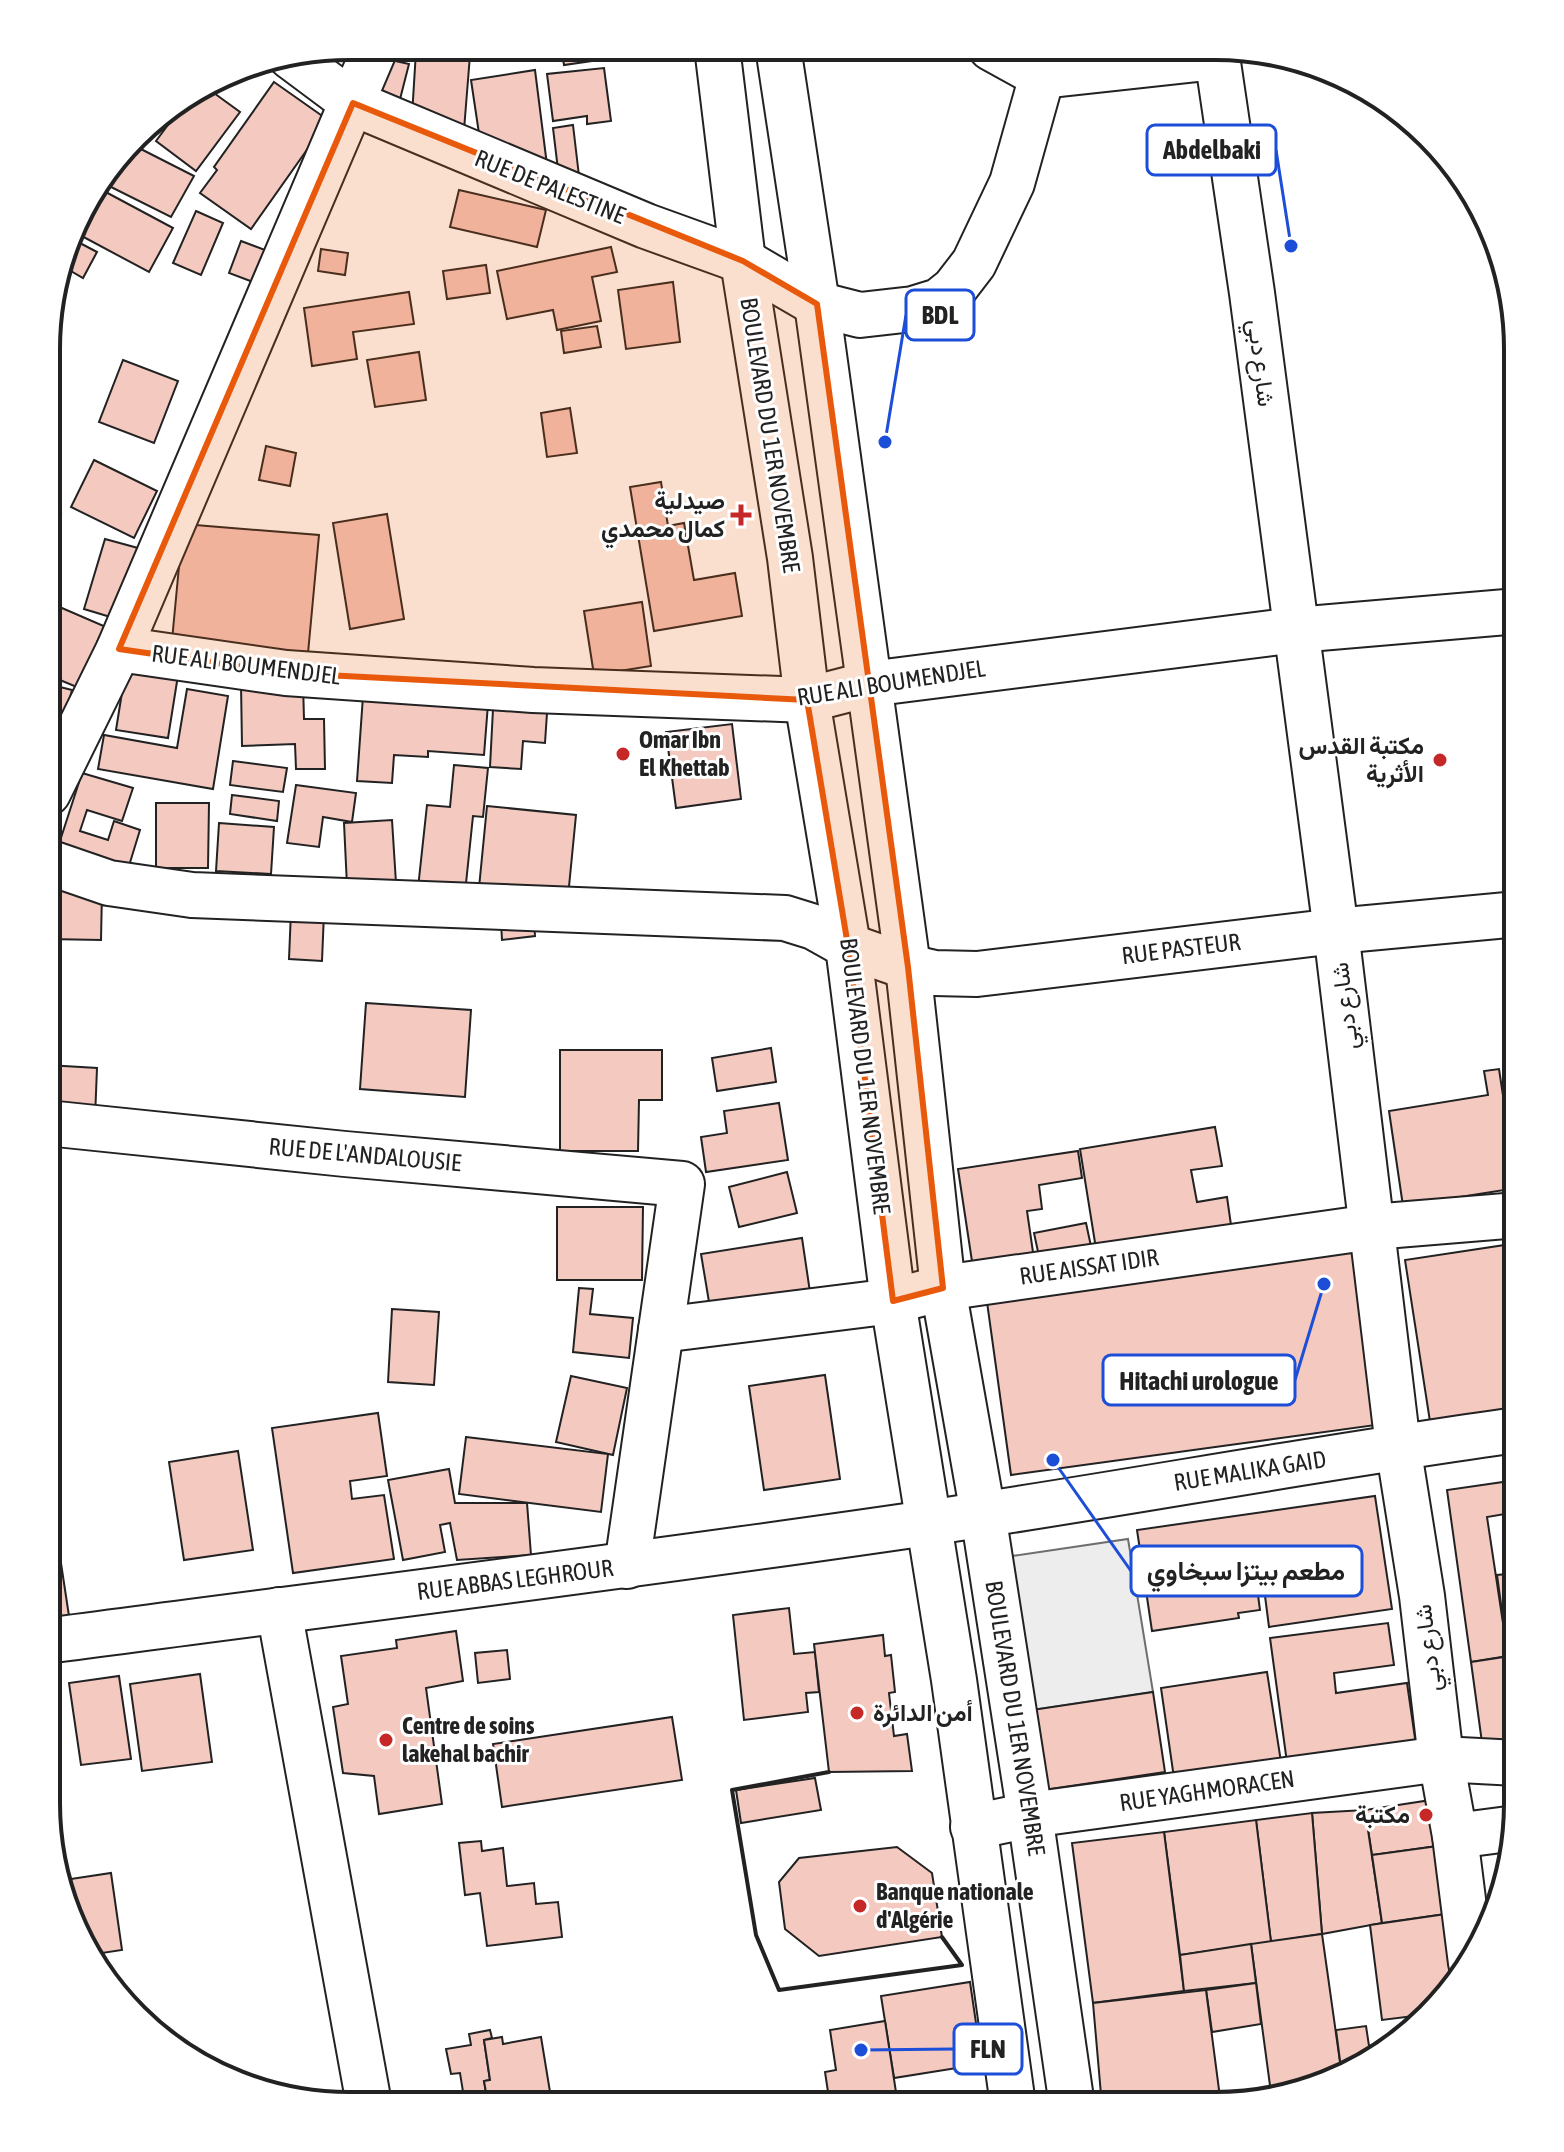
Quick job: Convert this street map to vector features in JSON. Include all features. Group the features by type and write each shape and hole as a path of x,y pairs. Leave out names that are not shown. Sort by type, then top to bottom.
{"street":[{"path":"60,769 119,649 370,60"},
{"name":"BOULEVARD DU 1ER NOVEMBRE","path":"719,60 743,261 790,558 807,700 848,946 893,1301 954,1680 1011,2092"},
{"name":"BOULEVARD DU 1ER NOVEMBRE","path":"780,60 817,304 908,967 943,1288 983,1514 1070,2092"},
{"path":"1013,60 1042,76 1163,60"},
{"name":"شارع دبي","path":"1217,60 1252,293 1336,931 1398,1446 1422,1596 1441,1759 1455,1836 1468,1942"},
{"name":"RUE DE PALESTINE","path":"301,64 353,103 646,226 743,261 817,304 860,315 939,301 954,289 974,263 1012,183 1042,76"},
{"name":"RUE ALI BOUMENDJEL","path":"119,649 286,673 533,690 807,700 869,684 1296,630 1504,612"},
{"name":"RUE PASTEUR","path":"60,866 109,883 192,895 785,918 814,927 848,946 934,973 977,974 1336,931 1504,915"},
{"name":"RUE DE L'ANDALOUSIE","path":"60,1124 682,1184 661,1330"},
{"name":"RUE AISSAT IDIR","path":"661,1330 893,1301 943,1288 1372,1227 1504,1216"},
{"path":"627,1566 661,1330"},
{"name":"RUE MALIKA GAID","path":"983,1514 1398,1446 1504,1432"},
{"name":"RUE ABBAS LEGHROUR","path":"60,1639 627,1566 983,1514"},
{"path":"279,1610 367,2092"},
{"name":"RUE YAGHMORACEN","path":"973,1827 1030,1815 1441,1759 1504,1762"},
{"path":"1455,1836 1503,1830"}],"highlighted area":[{"path":"353,103 743,261 817,304 908,967 943,1288 893,1301 848,946 807,700 286,673 119,649"}],"shaded area":[{"path":"1128,1539 1153,1692 1032,1710 1012,1556"}],"building":[{"path":"381,60 409,64 398,107 371,101"},
{"path":"415,60 470,60 464,130 412,116"},
{"path":"563,60 599,60 564,65"},
{"path":"604,68 611,121 587,124 587,116 553,121 547,74"},
{"path":"535,70 547,165 481,147 471,80"},
{"path":"274,82 328,120 251,229 200,193 217,170 214,167"},
{"path":"214,93 240,112 196,171 156,141 170,123"},
{"path":"573,125 579,176 559,178 553,128"},
{"path":"141,149 194,176 171,217 110,187"},
{"path":"459,190 546,210 537,247 450,227"},
{"path":"106,192 173,228 149,272 83,237"},
{"path":"196,211 223,223 201,275 173,263"},
{"path":"241,241 281,256 269,288 229,273"},
{"path":"80,243 97,252 83,278 71,271"},
{"path":"611,247 617,272 592,277 601,321 557,330 553,310 507,319 497,271"},
{"path":"321,249 348,253 345,275 318,271"},
{"path":"486,265 490,293 447,299 443,271"},
{"path":"673,282 680,342 626,349 618,290"},
{"path":"409,292 414,324 353,332 357,359 312,366 304,308"},
{"path":"597,326 601,347 564,353 561,331"},
{"path":"419,352 426,400 375,407 367,360"},
{"path":"123,360 178,381 154,443 99,422"},
{"path":"570,408 577,453 547,457 541,413"},
{"path":"266,446 296,453 290,486 259,480"},
{"path":"94,460 157,491 134,538 71,507"},
{"path":"661,482 668,526 684,523 694,580 735,573 742,616 654,631 630,487"},
{"path":"387,514 404,619 350,629 333,523"},
{"path":"183,524 319,535 307,664 171,651"},
{"path":"105,539 138,548 117,619 84,609"},
{"path":"642,602 651,666 594,675 584,611"},
{"path":"60,607 106,627 79,688 60,680"},
{"path":"127,661 179,669 168,738 116,730"},
{"path":"303,683 304,719 324,719 325,769 296,769 295,744 242,746 241,684"},
{"path":"60,687 72,690 60,738"},
{"path":"187,689 228,696 213,789 98,769 104,735 177,748"},
{"path":"363,696 488,704 484,755 428,751 428,757 394,755 392,783 357,781"},
{"path":"493,709 547,713 545,743 523,741 521,769 490,767"},
{"path":"732,724 741,799 676,808 666,732"},
{"path":"233,761 287,768 283,792 230,785"},
{"path":"454,765 488,768 483,817 473,816 465,893 418,888 427,805 450,807"},
{"path":"82,773 133,788 122,821 87,810 80,831 108,840 114,821 140,830 128,869 60,848"},
{"path":"296,785 356,793 352,822 323,817 319,847 287,843"},
{"path":"232,795 279,801 277,821 230,814"},
{"path":"156,803 209,803 208,868 156,868"},
{"path":"487,806 576,815 567,907 478,898"},
{"path":"392,820 396,883 347,886 344,823"},
{"path":"219,823 274,827 271,874 216,871"},
{"path":"60,891 102,891 101,940 60,939"},
{"path":"291,911 324,913 322,961 289,959"},
{"path":"534,919 535,936 502,940 501,923"},
{"path":"366,1003 471,1010 465,1097 360,1089"},
{"path":"771,1048 776,1082 717,1091 712,1058"},
{"path":"560,1050 662,1050 662,1100 639,1100 638,1151 560,1151"},
{"path":"60,1066 97,1068 95,1118 60,1117"},
{"path":"1499,1069 1504,1102 1504,1190 1403,1206 1389,1111 1488,1095 1484,1071"},
{"path":"779,1103 788,1160 706,1172 701,1137 727,1133 724,1111"},
{"path":"1215,1127 1222,1166 1191,1170 1197,1202 1227,1197 1232,1232 1097,1255 1080,1149"},
{"path":"1078,1151 1082,1178 1039,1185 1042,1209 1027,1211 1034,1259 973,1268 958,1169"},
{"path":"787,1172 797,1213 739,1227 729,1187"},
{"path":"557,1207 643,1207 642,1280 557,1280"},
{"path":"1086,1223 1092,1251 1040,1261 1034,1233"},
{"path":"802,1238 811,1299 711,1314 701,1254"},
{"path":"1504,1245 1504,1417 1431,1428 1405,1260"},
{"path":"1359,1250 1383,1424 1011,1475 987,1302"},
{"path":"579,1288 593,1289 590,1314 633,1318 629,1358 573,1352"},
{"path":"392,1309 439,1312 434,1385 388,1382"},
{"path":"825,1375 840,1479 764,1490 749,1386"},
{"path":"571,1376 627,1388 613,1455 556,1442"},
{"path":"378,1413 387,1476 350,1481 352,1499 384,1495 394,1559 293,1573 272,1428"},
{"path":"466,1437 608,1454 601,1512 459,1494"},
{"path":"238,1451 253,1550 184,1560 169,1462"},
{"path":"449,1469 455,1503 527,1503 531,1555 457,1560 450,1523 440,1525 445,1552 403,1560 388,1480"},
{"path":"1504,1482 1504,1514 1487,1517 1504,1630 1504,1657 1471,1662 1447,1490"},
{"path":"1375,1496 1392,1609 1269,1627 1265,1596 1308,1589 1305,1573 1256,1580 1260,1610 1238,1613 1239,1618 1152,1631 1137,1530"},
{"path":"60,1557 69,1616 60,1617"},
{"path":"1504,1574 1504,1627 1497,1575"},
{"path":"789,1608 794,1654 815,1652 819,1692 806,1693 808,1712 744,1720 733,1615"},
{"path":"1388,1623 1394,1665 1334,1673 1336,1693 1407,1683 1417,1752 1288,1770 1270,1638"},
{"name":"Centre de soins lakehal bachir","path":"456,1631 463,1681 426,1688 442,1804 379,1814 374,1776 343,1773 333,1707 348,1704 341,1656 397,1648 396,1640"},
{"name":"أمن الدائرة","path":"883,1635 885,1656 891,1655 895,1692 889,1693 894,1736 907,1734 912,1771 829,1772 814,1644"},
{"path":"507,1650 510,1679 478,1683 475,1653"},
{"path":"1504,1657 1504,1747 1483,1750 1471,1662"},
{"path":"1267,1672 1281,1762 1174,1778 1161,1688"},
{"path":"200,1674 212,1762 142,1771 130,1684"},
{"path":"119,1676 131,1759 81,1765 69,1683"},
{"path":"1153,1692 1165,1772 1044,1790 1032,1710"},
{"path":"672,1717 682,1780 502,1807 493,1744"},
{"path":"815,1778 821,1810 741,1823 736,1790"},
{"path":"1431,1800 1438,1846 1372,1855 1365,1810"},
{"path":"1365,1810 1382,1923 1322,1934 1312,1813"},
{"path":"1312,1813 1322,1934 1271,1942 1256,1820"},
{"path":"1256,1820 1271,1942 1180,1955 1164,1832"},
{"path":"1164,1832 1184,1991 1093,2003 1072,1843"},
{"path":"481,1841 482,1851 503,1848 507,1886 534,1883 536,1904 558,1902 562,1937 487,1946 480,1893 465,1895 459,1843"},
{"path":"1438,1846 1446,1914 1382,1923 1372,1855"},
{"name":"Banque nationale d'Algérie","path":"897,1847 932,1873 942,1937 819,1956 785,1929 779,1882 799,1858"},
{"path":"111,1873 122,1950 102,1953 82,1914 70,1879"},
{"path":"1446,1914 1453,1966 1409,2017 1382,2020 1370,1925"},
{"path":"1322,1934 1340,2063 1308,2077 1270,2086 1251,1944"},
{"path":"1251,1944 1256,1983 1184,1991 1180,1955"},
{"path":"970,1982 982,2064 894,2078 881,1996"},
{"path":"1256,1983 1261,2024 1212,2032 1206,1990"},
{"path":"1206,1990 1219,2092 1101,2092 1093,2003"},
{"path":"885,2021 896,2092 828,2092 825,2072 836,2070 830,2030"},
{"path":"1366,2026 1369,2046 1372,2046 1340,2063 1336,2030"},
{"path":"490,2030 492,2038 484,2040 490,2080 484,2081 486,2092 463,2092 460,2073 451,2074 446,2049 471,2045 469,2034"},
{"path":"502,2037 503,2044 541,2037 550,2092 486,2092 484,2081 490,2080 484,2040"}],"wall":[{"path":"829,1772 732,1790 756,1935 779,1990 962,1965 942,1937"}],"place":[{"name":"Abdelbaki","path":"1291,246"},
{"name":"BDL","path":"885,442"},
{"name":"صيدلية كمال محمدي","path":"741,515"},
{"name":"Omar Ibn El Khettab","path":"623,754"},
{"name":"مكتبة القدس الأثرية","path":"1440,760"},
{"name":"Hitachi urologue","path":"1324,1284"},
{"name":"مطعم بيتزا سبخاوي","path":"1053,1460"},
{"name":"أمن الدائرة","path":"857,1713"},
{"name":"Centre de soins lakehal bachir","path":"386,1740"},
{"name":"مكتبة","path":"1426,1815"},
{"name":"Banque nationale d'Algérie","path":"860,1906"},
{"name":"FLN","path":"861,2050"}]}
